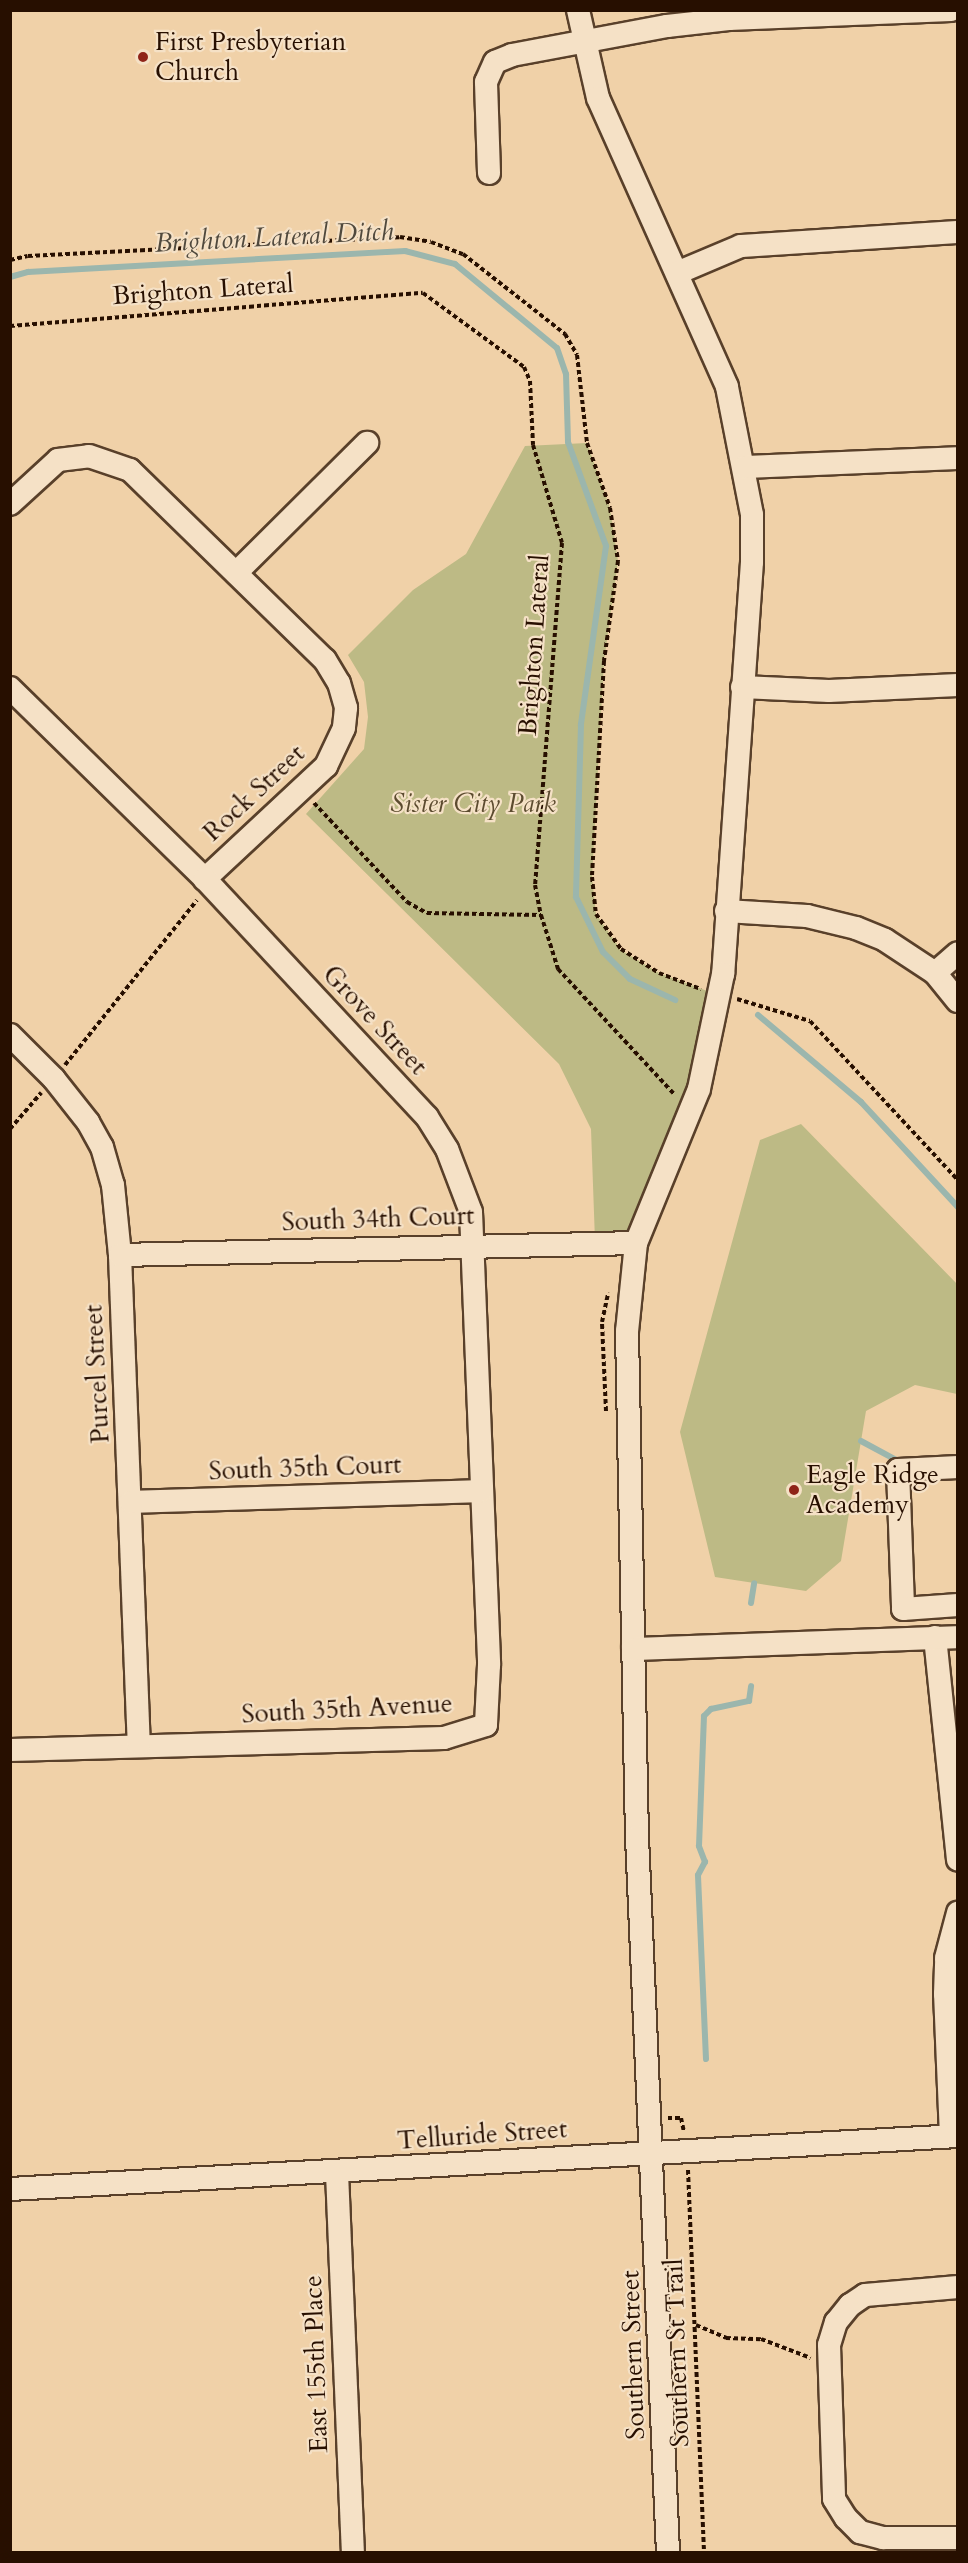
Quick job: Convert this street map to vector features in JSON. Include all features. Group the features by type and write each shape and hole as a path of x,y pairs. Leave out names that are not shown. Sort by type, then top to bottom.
{"street":[{"name":"Southern Street","path":"578,10 583,44 602,108 727,387 745,467 752,515 752,561 718,995 699,1089 636,1242 627,1331 633,1649 668,2553"},
{"path":"489,173 486,82 495,63 547,46 583,44 667,26 729,19 951,10"},
{"path":"677,273 741,246 957,232"},
{"path":"236,573 367,443"},
{"name":"Rock Street","path":"10,504 58,460 89,456 102,458 130,470 325,660 339,683 346,708 338,746 326,766 205,879"},
{"path":"745,467 957,458"},
{"path":"742,687 830,691 957,685"},
{"name":"Grove Street","path":"10,688 205,879 427,1117 461,1178 471,1212 481,1491"},
{"path":"726,911 807,916 839,922 885,940 935,973 957,1001"},
{"path":"935,973 957,953"},
{"name":"Purcel Street","path":"10,1035 54,1079 102,1147 113,1185 120,1255 139,1745"},
{"name":"South 34th Court","path":"120,1255 636,1242"},
{"path":"957,1467 898,1470 903,1609 957,1605"},
{"name":"South 35th Court","path":"131,1502 481,1491"},
{"name":"South 35th Avenue","path":"10,1750 444,1738 486,1725 489,1665 481,1491"},
{"path":"633,1649 957,1636"},
{"path":"934,1637 950,1697 957,1860"},
{"path":"954,2136 945,1970 957,1913"},
{"name":"Telluride Street","path":"10,2189 337,2173 519,2158 654,2155 686,2151 954,2136"},
{"name":"East 155th Place","path":"337,2173 353,2553"},
{"path":"957,2287 865,2295 850,2305 836,2322 829,2345 834,2499 860,2532 907,2540 957,2538"}],"path":[{"path":"10,261 28,256 400,237 431,242 463,254 565,334 577,356 587,443 610,508 618,561 604,661 592,877 596,914 621,950 659,973 718,995 772,1007 810,1022 957,1180"},
{"name":"Brighton Lateral","path":"10,326 423,293 524,367 530,381 533,445 562,543 535,885 541,915 558,969 676,1096"},
{"path":"301,790 406,902 427,913 541,915"},
{"path":"10,1129 54,1079 196,902 205,879"},
{"name":"Southern St Trail","path":"686,2151 696,2325 704,2553"},
{"path":"696,2325 726,2338 761,2339 791,2353 830,2363"}],"green space":[{"name":"Sister City Park","path":"587,443 610,508 618,561 604,661 592,877 596,914 621,950 659,973 718,995 636,1243 595,1241 591,1129 559,1064 306,814 364,749 368,717 364,682 348,655 413,590 466,554 525,446"},
{"path":"801,1124 958,1285 957,1394 915,1385 866,1411 841,1561 806,1591 715,1577 680,1432 760,1140"}],"waterway":[{"name":"Brighton Lateral Ditch","path":"10,277 28,272 405,251 455,264 557,348 566,374 568,442 606,546 581,725 576,897 603,952 630,979 675,1000"},
{"name":"Brighton Lateral Ditch","path":"758,1015 861,1102 958,1207"},
{"path":"861,1441 898,1461"},
{"path":"751,1603 754,1583"},
{"path":"706,2059 698,1875 705,1862 699,1846 704,1716 711,1709 749,1701 751,1686"}],"place":[{"name":"First Presbyterian Church","path":"143,57"},
{"name":"Eagle Ridge Academy","path":"794,1490"}]}
